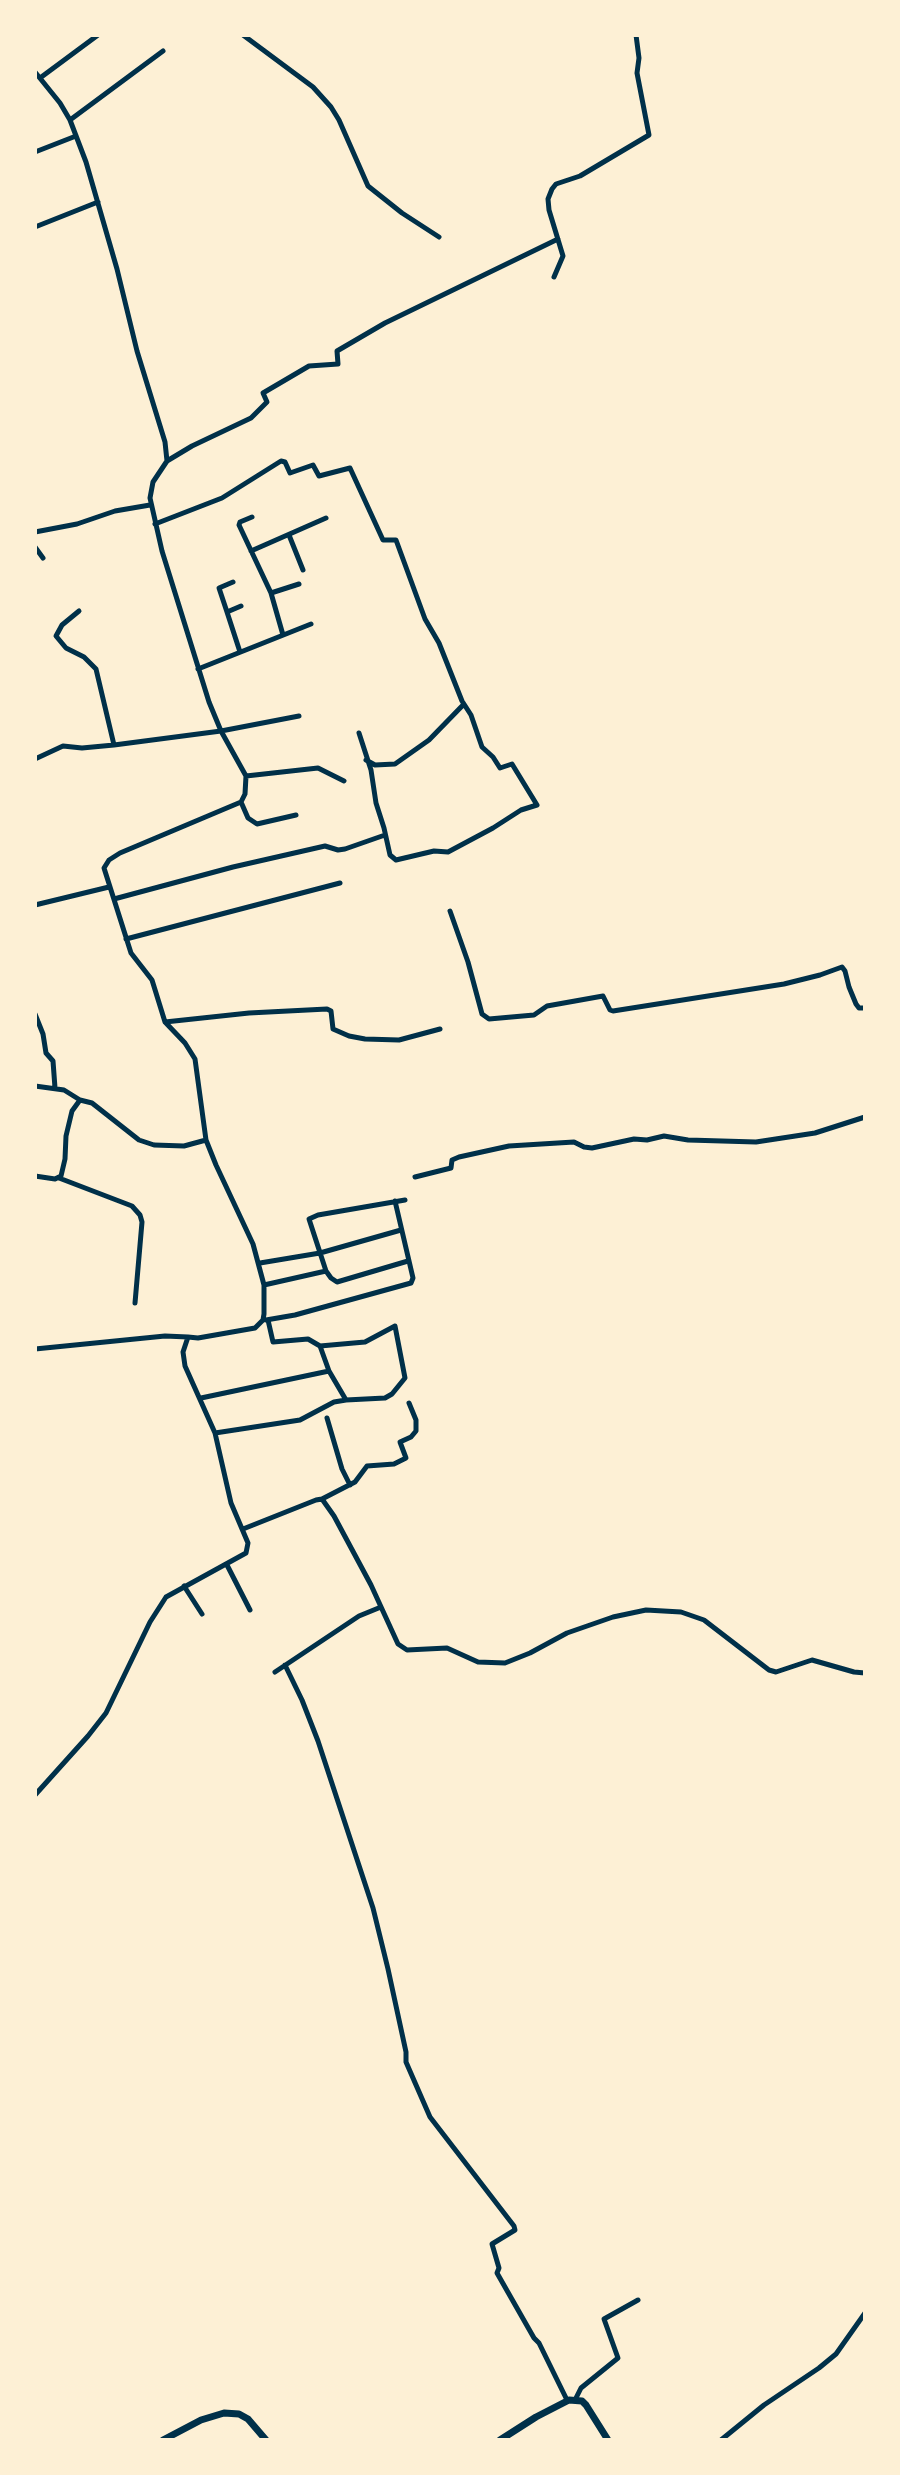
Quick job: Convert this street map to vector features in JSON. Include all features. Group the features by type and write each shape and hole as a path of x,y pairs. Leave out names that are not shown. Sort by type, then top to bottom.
{"street":[{"path":"98,35 37,75 60,103 76,136 117,269 137,351 165,442 167,461"},
{"path":"243,35 313,87 331,107 368,186 439,237"},
{"path":"554,277 563,257 549,210 548,199 552,189 556,184 580,176 649,137 637,73 639,58 636,35"},
{"path":"70,120 163,51"},
{"path":"35,152 76,136"},
{"path":"35,227 98,202"},
{"path":"215,1433 300,1420 334,1402 385,1398 402,1383 406,1374 398,1348 396,1327 393,1326 365,1342 320,1346 308,1339 273,1342 265,1320 264,1285 260,1264 206,1140 195,1059 185,1042 164,1022 152,980 131,953 109,887 104,868 110,860 241,802 245,794 246,776 221,731 175,599 150,505 153,482 167,461 191,446 251,418 267,402 263,394 265,391 309,366 339,363 338,350 385,323 558,239"},
{"path":"155,524 222,498 281,461 285,461 290,473 313,466 319,476 350,468 383,540 396,540 425,619 439,643 482,747 500,768 512,764 536,806 521,810 448,852 435,851 396,860 390,855 376,803 372,770 366,760 359,733"},
{"path":"35,532 77,524 115,511 150,505"},
{"path":"253,517 239,523 271,593 283,635"},
{"path":"251,551 326,519"},
{"path":"289,535 303,570"},
{"path":"35,547 43,558"},
{"path":"233,582 219,589 240,652"},
{"path":"271,593 299,584"},
{"path":"227,612 241,606"},
{"path":"79,611 62,625 57,636 66,648 84,657 96,668 114,746"},
{"path":"198,669 311,624"},
{"path":"366,760 375,765 395,764 429,740 464,704"},
{"path":"35,759 63,746 114,746 221,731 299,716"},
{"path":"246,776 318,768 344,781"},
{"path":"241,802 248,818 257,824 296,815"},
{"path":"114,900 233,867 325,846 345,849 385,835"},
{"path":"126,939 340,883"},
{"path":"35,905 109,887"},
{"path":"450,911 482,1014 489,1019 534,1015 547,1006 603,996 611,1011 725,994 820,975 842,967 856,1004 859,1009 865,1008"},
{"path":"164,1022 249,1013 329,1009 333,1028 365,1040 399,1040 440,1029"},
{"path":"35,1014 43,1034 46,1053 53,1061 55,1088"},
{"path":"35,1086 64,1090 80,1100 92,1103 139,1139 154,1145 184,1146 206,1140"},
{"path":"59,1178 65,1159 66,1136 72,1111 80,1100"},
{"path":"415,1177 451,1168 452,1160 460,1157 509,1146 574,1142 592,1148 664,1136 688,1140 757,1142 815,1133 865,1117"},
{"path":"35,1176 59,1178 132,1206 141,1215 135,1303"},
{"path":"405,1200 310,1217 326,1271 337,1282 408,1261"},
{"path":"35,1349 98,1345 166,1336 188,1337 243,1332 255,1328 265,1320 295,1315 407,1285 413,1278 395,1201"},
{"path":"260,1264 320,1253 401,1230"},
{"path":"264,1285 326,1271"},
{"path":"35,1795 106,1713 159,1605 166,1597 184,1586 246,1553 248,1543 232,1503 215,1433 185,1366 183,1352 188,1337"},
{"path":"320,1346 329,1371 346,1400"},
{"path":"201,1398 329,1371"},
{"path":"243,1529 322,1499 350,1485 367,1466 394,1464 406,1458 400,1442 416,1431 410,1403"},
{"path":"327,1418 342,1469 350,1485"},
{"path":"322,1499 334,1516 398,1644 404,1649 447,1648 478,1662 505,1663 567,1633 613,1617 646,1611 681,1612 704,1620 769,1670 776,1672 812,1660 854,1672 865,1672"},
{"path":"227,1565 250,1610"},
{"path":"184,1586 202,1614"},
{"path":"275,1672 359,1616 381,1606"},
{"path":"285,1665 302,1700 339,1801 339,1810 379,1932 406,2062 430,2117 514,2228 492,2244 499,2267 498,2273 571,2400 586,2405 608,2440"},
{"path":"500,2440 536,2417 571,2400 581,2388 617,2360 618,2356 604,2319 638,2300"},
{"path":"721,2440 836,2354 865,2313"},
{"path":"163,2440 201,2420 224,2413 239,2414 248,2419 266,2440"}]}
